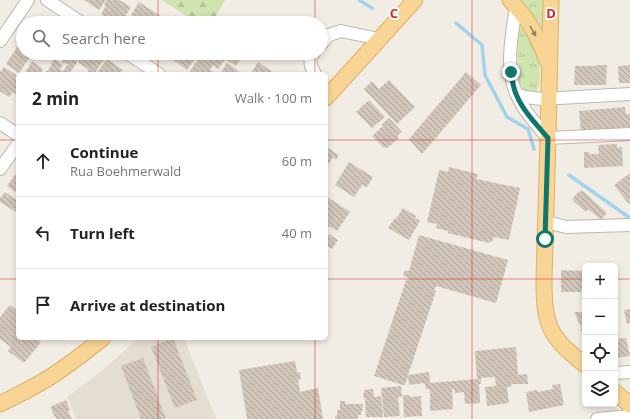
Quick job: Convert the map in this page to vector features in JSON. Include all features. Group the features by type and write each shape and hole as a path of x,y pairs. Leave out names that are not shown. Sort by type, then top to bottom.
{"main road":[{"path":"551,0 544,300 551,330 567,350 582,362"},
{"path":"328,95 414,1"},
{"path":"513,4 526,19 534,32 550,68"},
{"path":"0,404 42,382 101,340"},
{"path":"618,395 630,405"}],"street":[{"path":"17,16 28,0"},
{"path":"47,0 71,16"},
{"path":"513,4 510,48 513,84 516,94 524,109 548,138 630,134"},
{"path":"0,41 16,18"},
{"path":"328,36 340,30 380,39"},
{"path":"137,60 155,72"},
{"path":"310,60 311,66 315,72"},
{"path":"516,94 534,99 630,94"},
{"path":"0,124 16,134"},
{"path":"0,169 16,147"},
{"path":"546,220 566,228"},
{"path":"545,239 553,233 566,228 630,225"},
{"path":"618,373 630,372"},
{"path":"597,419 630,416"}],"shaded area":[{"path":"137,340 185,340 216,419 76,419 67,397 103,370"}],"green space":[{"path":"162,0 225,0 216,16 186,16"},
{"path":"518,0 547,0 546,41"},
{"path":"517,23 533,46 539,63 540,81 538,90 532,92 527,92 519,83"}],"building":[{"path":"84,0 106,0 99,10"},
{"path":"107,0 119,0 131,7 125,16 104,16 101,14 106,6 104,5"},
{"path":"139,2 160,16 132,16 131,15"},
{"path":"16,49 16,60 28,60 20,72 6,64"},
{"path":"53,60 63,65 60,69 63,71 68,64 62,63 62,60 78,61 70,72 47,72"},
{"path":"79,60 104,60 95,72 88,72 89,70 78,62"},
{"path":"106,60 123,70 122,72 97,72"},
{"path":"173,60 194,60 187,70"},
{"path":"198,60 224,60 218,69 213,65 210,70 213,72 190,71"},
{"path":"227,60 240,60 236,66"},
{"path":"32,61 43,69 41,72 26,72"},
{"path":"258,62 273,72 257,72 252,72"},
{"path":"227,63 240,72 221,72"},
{"path":"607,65 606,85 574,85 575,66"},
{"path":"630,65 630,83 619,83 618,66"},
{"path":"4,67 16,75 16,94 13,92 9,97 0,91 0,72"},
{"path":"466,72 481,85 422,154 409,139"},
{"path":"389,80 415,107 397,124 364,89 372,81 379,89"},
{"path":"369,100 385,117 372,128 356,112"},
{"path":"625,107 626,114 630,114 630,127 581,131 579,111"},
{"path":"389,118 402,132 397,136 399,138 387,148 384,148 372,136"},
{"path":"617,144 617,148 622,147 623,166 584,168 584,152 589,152 589,154 599,154 598,145"},
{"path":"328,148 339,155 336,160 333,157 328,165"},
{"path":"349,162 373,177 367,187 362,185 354,197 335,185"},
{"path":"449,167 478,174 476,179 520,188 509,240 494,237 492,242 489,243 448,233 448,231 436,228 437,224 427,222 439,170 448,172"},
{"path":"630,173 630,204 614,185"},
{"path":"16,174 16,193 7,186"},
{"path":"582,190 607,213 601,220 588,209 586,212 573,201 574,200 572,199 579,191 581,192"},
{"path":"5,192 16,200 16,212 0,202 0,198"},
{"path":"328,197 350,212 337,231 328,227"},
{"path":"403,208 416,216 415,218 420,221 409,240 388,228"},
{"path":"329,234 338,240 332,249 328,246"},
{"path":"419,235 508,260 496,303 436,286 434,291 436,291 408,375 429,372 430,383 477,379 475,351 516,347 518,375 527,374 528,384 511,384 511,387 507,387 509,403 487,406 485,387 496,386 495,377 481,378 481,384 479,384 480,403 465,404 464,392 455,393 454,389 452,389 453,409 430,411 430,389 426,389 425,383 409,385 408,376 405,385 403,385 374,376 406,280 408,281 409,278 403,276 405,270 409,271"},
{"path":"561,270 582,271 582,292 561,292"},
{"path":"10,305 16,310 16,340 38,340 41,342 24,363 8,351 11,347 0,339 0,317"},
{"path":"630,309 630,323 627,324 624,310"},
{"path":"574,312 582,312 582,329"},
{"path":"626,338 630,356 618,358 618,339"},
{"path":"168,340 174,340 197,400 175,408 151,347"},
{"path":"143,358 166,419 141,419 121,366"},
{"path":"295,361 297,372 300,372 301,379 298,380 300,392 318,388 323,419 247,419 239,370"},
{"path":"560,384 564,405 529,412 526,392 537,390 538,392 553,389 552,385"},
{"path":"401,386 402,397 398,397 400,416 384,417 381,388"},
{"path":"373,389 374,397 381,396 383,417 366,417 365,398 363,398 364,390"},
{"path":"403,395 409,395 409,397 421,396 422,416 404,417"},
{"path":"66,400 70,410 68,411 72,419 57,419 50,407"},
{"path":"340,401 345,401 345,404 363,404 361,415 358,415 358,419 335,419 335,416 337,416 337,410 340,410"}],"waterway":[{"path":"359,0 372,8"},
{"path":"456,23 482,45 485,75 507,117 528,129 534,149"},
{"path":"569,175 630,218"}],"route":[{"path":"511,72 516,94 524,109 548,138 545,239"}]}
